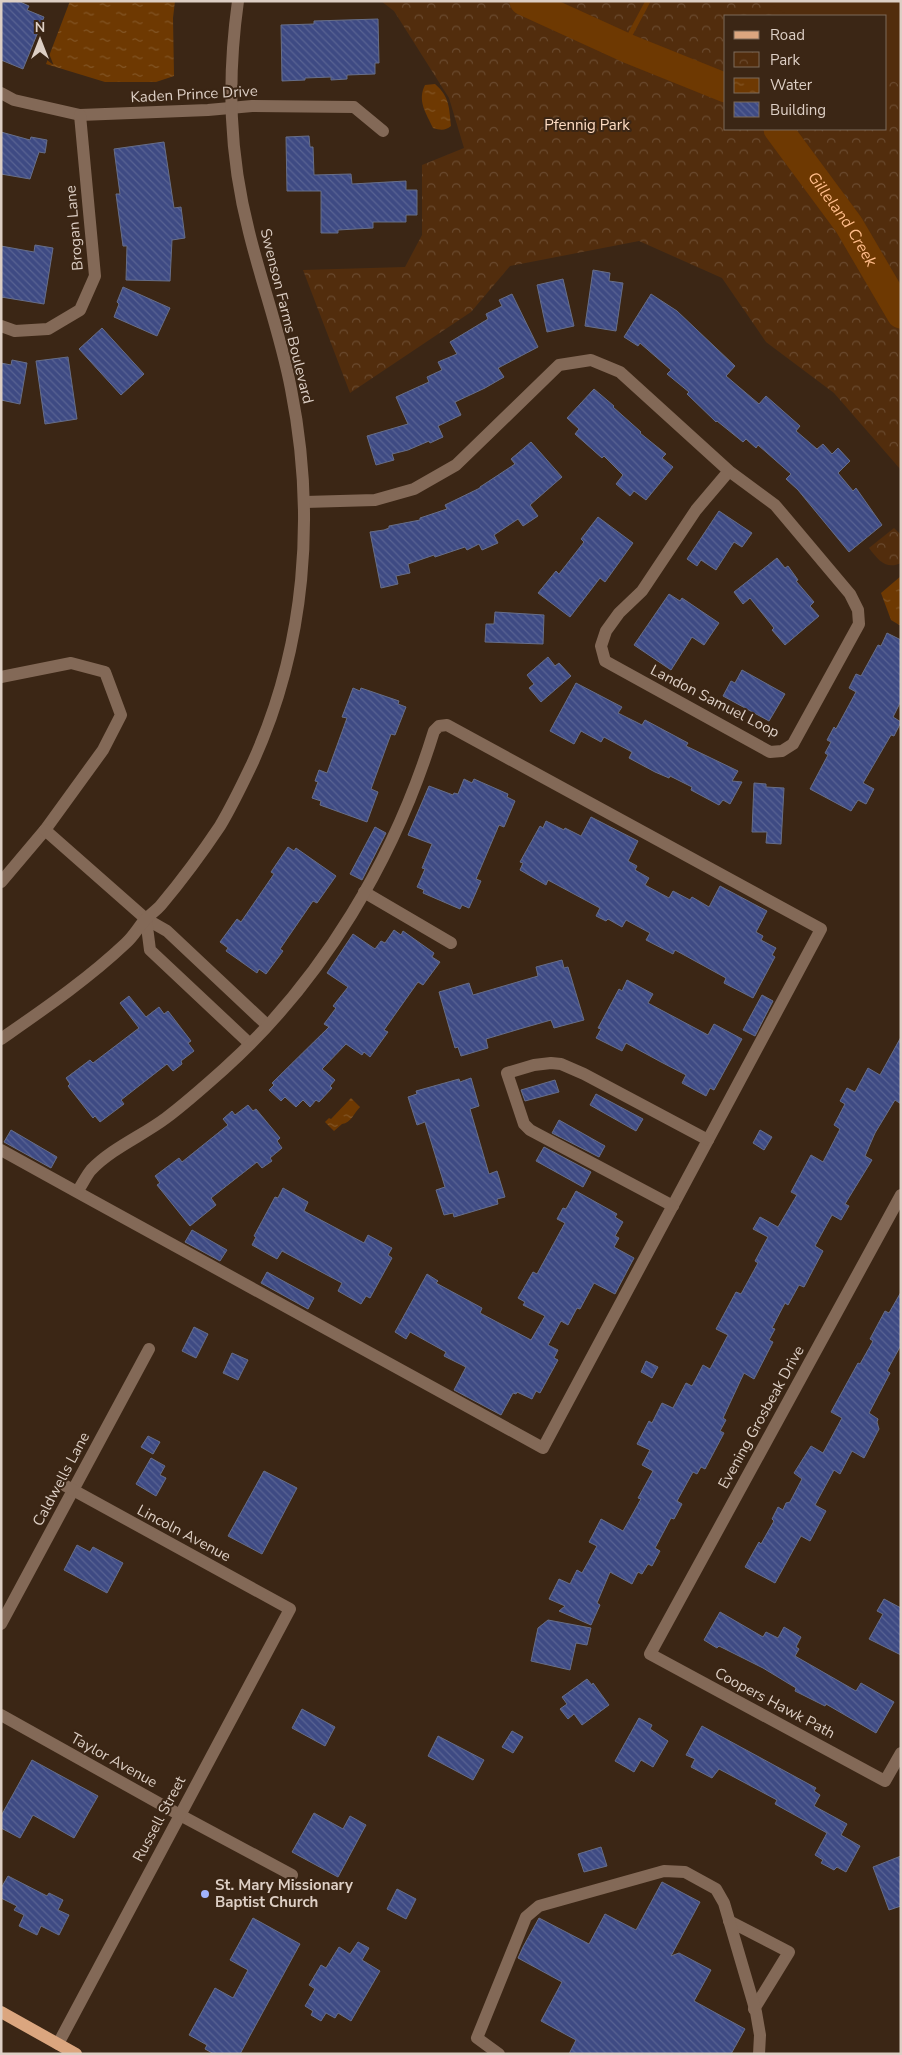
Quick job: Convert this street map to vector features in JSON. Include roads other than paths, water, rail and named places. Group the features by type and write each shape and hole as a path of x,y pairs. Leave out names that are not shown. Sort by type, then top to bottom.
{"main road":[{"path":"1,2012 76,2054"}],"street":[{"name":"Swenson Farms Boulevard","path":"1,1039 98,968 128,941 186,874 222,824 263,739 283,683 300,600 305,502 300,440 294,404 281,344 248,229 238,183 230,108 232,43 238,1"},
{"name":"Kaden Prince Drive","path":"1,93 14,100 80,115 230,108 354,107 383,130"},
{"name":"Brogan Lane","path":"1,326 15,331 48,329 80,310 95,276 80,115"},
{"name":"Landon Samuel Loop","path":"305,502 375,500 414,489 456,465 559,365 591,360 620,372 728,471 775,505 850,594 858,610 859,624 793,744 782,751 770,752 605,661 601,646 606,631 619,613 642,591 696,510 728,471"},
{"path":"1,677 71,663 105,672 121,715 103,750 45,830 1,882"},
{"path":"1,1150 77,1192 543,1448 821,929 448,726 439,726 434,731 403,816 364,892 327,951 279,1012 225,1068 165,1118 90,1171 77,1192"},
{"path":"45,830 146,919 167,931 267,1025"},
{"path":"364,892 451,943"},
{"path":"146,919 150,950 249,1044"},
{"path":"673,1206 530,1130 524,1124 507,1073 534,1065 561,1064 584,1074 708,1140"},
{"name":"Evening Grosbeak Drive","path":"650,1654 901,1195"},
{"name":"Caldwells Lane","path":"1,1624 68,1488 149,1349"},
{"name":"Lincoln Avenue","path":"68,1488 290,1609"},
{"name":"Russell Street","path":"58,2044 290,1609"},
{"name":"Coopers Hawk Path","path":"650,1654 885,1781 901,1753"},
{"name":"Taylor Avenue","path":"1,1715 292,1875"},
{"path":"499,2054 476,2038 526,1917 539,1906 664,1871 685,1872 716,1890 724,1903 754,2009 760,2035 759,2054"},
{"path":"729,1921 789,1952 754,2009"}],"water":[{"path":"70,1 175,1 173,18 174,76 156,82 105,82 46,64"},
{"path":"435,84 446,98 451,126 440,130 433,128 422,102 425,85"},
{"path":"901,576 901,626 891,620 881,593"},
{"path":"351,1098 360,1107 350,1120 334,1131 325,1122 329,1118 331,1119"}],"waterway":[{"name":"Gilleland Creek","path":"524,1 629,49 724,87"},
{"path":"624,46 648,1"},
{"name":"Gilleland Creek","path":"779,130 849,225 901,314"}],"place":[{"name":"St. Mary Missionary Baptist Church","path":"205,1894"}],"park label":[{"name":"Pfennig Park","path":"587,125"}]}
